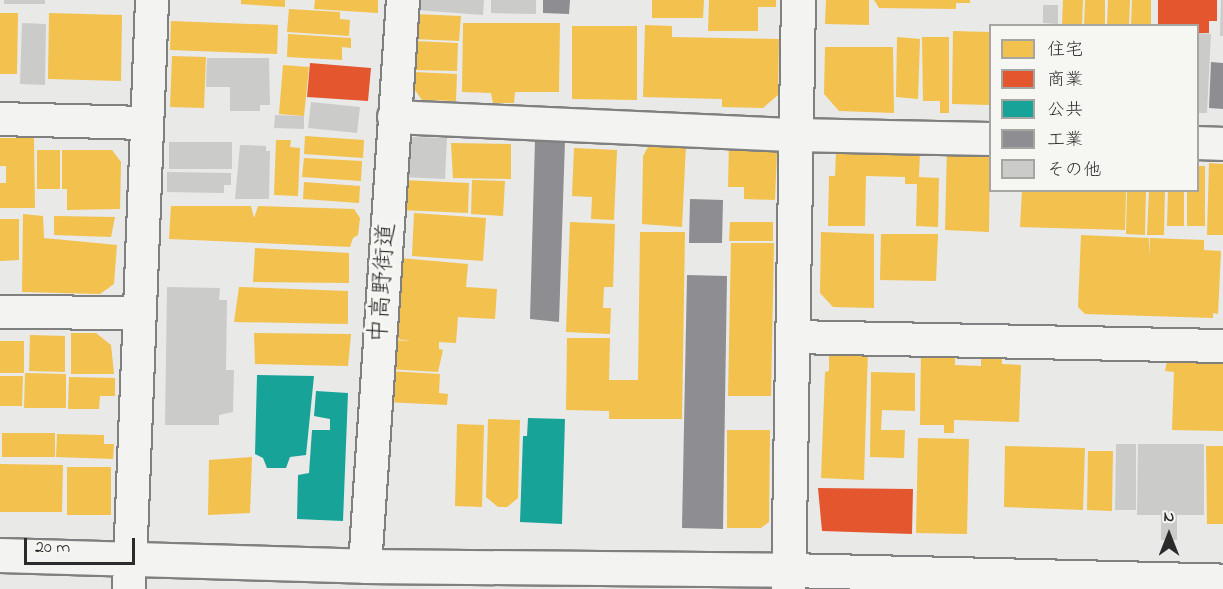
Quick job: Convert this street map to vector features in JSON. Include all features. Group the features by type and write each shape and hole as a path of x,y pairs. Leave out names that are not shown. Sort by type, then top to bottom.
{"street":[{"path":"129,573 152,0"},
{"name":"中高野街道","path":"365,566 403,0"},
{"path":"788,580 798,0"},
{"path":"394,117 796,135 989,139"},
{"path":"0,119 147,123"},
{"path":"1199,143 1223,144"},
{"path":"0,312 139,313"},
{"path":"792,337 1223,346"},
{"path":"0,555 129,573 365,566 788,580 1223,581"}],"building: 住宅":[{"path":"241,0 285,0 285,7 241,4"},
{"path":"315,0 378,0 378,13 314,9"},
{"path":"652,0 704,0 703,18 652,18"},
{"path":"709,0 776,0 776,7 758,7 758,31 708,31"},
{"path":"826,0 869,0 869,25 825,24"},
{"path":"874,0 970,0 970,3 956,3 956,9 879,8"},
{"path":"1063,0 1083,0 1082,24 1062,24"},
{"path":"1085,0 1105,0 1105,24 1084,24"},
{"path":"1108,0 1130,0 1129,24 1107,24"},
{"path":"1132,0 1151,0 1151,24 1131,24"},
{"path":"289,9 340,12 340,19 350,20 349,36 287,32"},
{"path":"0,13 18,13 17,74 0,74"},
{"path":"49,13 122,15 121,81 48,79"},
{"path":"414,14 461,16 459,41 413,39"},
{"path":"171,21 278,25 277,54 170,50"},
{"path":"463,23 560,23 559,92 515,92 514,103 493,103 491,93 462,92"},
{"path":"645,25 672,26 672,37 779,39 778,95 763,108 722,107 722,99 643,97"},
{"path":"572,26 637,26 637,100 572,99"},
{"path":"953,31 989,32 989,105 952,104"},
{"path":"288,34 351,38 351,48 342,47 342,60 287,57"},
{"path":"897,37 920,39 918,99 896,97"},
{"path":"922,37 949,37 949,113 940,113 940,101 923,101"},
{"path":"414,41 458,43 457,71 413,70"},
{"path":"825,47 893,47 894,113 839,111 824,94"},
{"path":"172,56 206,57 204,108 170,107"},
{"path":"283,65 309,67 304,116 279,114"},
{"path":"414,72 457,74 456,101 422,100 412,86"},
{"path":"305,136 364,140 363,158 304,154"},
{"path":"0,138 34,138 35,208 0,208 0,183 6,183 6,166 0,166"},
{"path":"276,140 291,140 290,147 300,148 298,196 274,195"},
{"path":"729,142 768,143 777,152 775,200 744,199 744,187 728,187"},
{"path":"451,143 511,144 511,179 453,178"},
{"path":"686,145 682,227 642,224 643,156 648,147"},
{"path":"947,147 989,148 989,232 945,230"},
{"path":"574,148 617,150 614,220 591,219 592,197 572,196"},
{"path":"37,150 60,150 60,189 37,189"},
{"path":"62,150 112,150 121,162 120,209 67,210 67,189 62,189"},
{"path":"836,152 920,153 919,177 939,178 938,227 916,226 917,184 905,184 905,177 866,176 865,226 828,226 829,176 835,176"},
{"path":"304,158 362,161 361,181 302,177"},
{"path":"1209,163 1223,164 1223,235 1207,235"},
{"path":"1199,166 1205,166 1205,226 1187,226 1187,192 1199,192"},
{"path":"402,180 469,183 468,213 400,210"},
{"path":"472,180 505,181 503,216 471,214"},
{"path":"304,182 360,186 359,203 303,199"},
{"path":"1022,192 1126,192 1125,230 1020,227"},
{"path":"1127,192 1146,192 1145,235 1126,234"},
{"path":"1149,192 1165,192 1164,235 1147,235"},
{"path":"1168,192 1184,192 1184,226 1167,226"},
{"path":"171,206 251,206 254,218 258,206 354,209 360,218 358,235 353,238 350,247 169,239"},
{"path":"414,213 486,218 483,261 412,256"},
{"path":"23,214 43,216 44,238 117,245 114,284 100,294 22,292"},
{"path":"54,216 115,217 111,237 54,235"},
{"path":"0,219 19,219 19,260 0,261"},
{"path":"570,222 615,224 613,287 604,287 603,308 611,308 610,334 566,332"},
{"path":"730,222 773,222 773,241 729,241"},
{"path":"640,232 685,232 682,419 609,419 609,411 566,410 567,338 610,338 609,380 638,380"},
{"path":"821,232 874,234 874,308 833,307 820,293"},
{"path":"881,234 938,234 936,281 880,280"},
{"path":"1081,235 1149,238 1149,258 1150,238 1204,240 1204,250 1221,251 1218,314 1213,313 1213,318 1085,314 1078,307"},
{"path":"731,243 774,243 771,396 728,396"},
{"path":"255,248 349,253 349,283 253,282"},
{"path":"400,258 468,264 466,287 497,289 495,319 458,317 456,343 439,342 439,349 443,350 438,372 388,369 389,340 411,341 390,338"},
{"path":"239,287 348,291 348,324 234,322"},
{"path":"71,333 96,333 111,345 114,374 71,374"},
{"path":"254,333 351,334 348,366 255,364"},
{"path":"30,335 65,336 65,372 29,371"},
{"path":"0,341 24,341 24,373 0,373"},
{"path":"840,348 868,349 864,480 821,478 825,372 829,371 829,356"},
{"path":"921,349 955,349 955,365 981,366 981,356 1002,356 1002,364 1021,365 1019,422 954,420 954,433 944,433 944,425 920,425"},
{"path":"1167,361 1223,363 1223,431 1172,430 1174,372 1165,371"},
{"path":"388,371 440,374 439,393 448,394 447,405 386,402"},
{"path":"871,372 915,373 915,411 882,410 881,430 905,430 904,458 870,457"},
{"path":"25,373 66,374 66,408 24,408"},
{"path":"0,376 23,376 22,406 0,406"},
{"path":"69,377 115,378 115,396 100,396 99,409 68,409"},
{"path":"488,419 520,420 518,498 507,507 498,507 486,497"},
{"path":"457,424 484,425 482,507 455,506"},
{"path":"727,430 770,430 769,522 761,528 727,528"},
{"path":"2,433 55,433 55,457 2,457"},
{"path":"57,434 104,435 104,444 114,444 113,459 56,457"},
{"path":"918,438 969,439 967,534 916,533"},
{"path":"1005,446 1085,448 1083,510 1004,507"},
{"path":"1206,446 1223,446 1223,524 1207,524"},
{"path":"1088,451 1113,451 1112,511 1087,510"},
{"path":"252,457 250,513 208,515 209,460"},
{"path":"0,464 63,465 62,512 0,512"},
{"path":"67,467 111,467 111,515 67,515"}],"building: 商業":[{"path":"1158,0 1217,0 1217,21 1209,21 1209,33 1199,33 1199,24 1158,24"},
{"path":"310,63 371,68 368,101 307,97"},
{"path":"818,488 913,489 912,534 822,531"}],"building: 公共":[{"path":"257,375 314,376 306,455 290,457 286,468 267,468 263,458 255,454"},
{"path":"316,391 348,393 343,521 297,519 298,475 309,473 312,430 330,430 330,419 314,416"},
{"path":"528,418 565,419 562,524 520,522 523,436 527,436"}],"building: 工業":[{"path":"543,0 570,0 569,14 543,13"},
{"path":"1211,62 1223,63 1223,109 1209,108"},
{"path":"535,140 565,140 559,322 530,319"},
{"path":"690,199 723,200 722,243 689,243"},
{"path":"687,275 727,276 723,529 682,528"}],"building: その他":[{"path":"4,0 45,0 45,4 4,4"},
{"path":"417,0 484,0 483,15 416,10"},
{"path":"491,0 536,0 536,14 491,13"},
{"path":"1221,0 1223,0 1223,36 1220,36"},
{"path":"1043,5 1058,5 1058,24 1043,23"},
{"path":"22,23 46,24 45,85 20,84"},
{"path":"1199,33 1211,34 1207,113 1199,113"},
{"path":"207,58 269,58 270,105 260,105 260,111 230,111 230,87 206,87"},
{"path":"311,102 360,107 357,133 308,128"},
{"path":"275,115 304,116 304,129 274,128"},
{"path":"413,137 447,138 445,179 401,177 402,148"},
{"path":"169,142 232,142 232,169 169,169"},
{"path":"240,145 266,146 266,151 270,151 269,199 235,199"},
{"path":"167,172 231,173 231,185 224,185 224,193 167,192"},
{"path":"167,287 220,288 219,300 227,300 226,370 234,370 233,412 219,415 219,425 165,425"},
{"path":"1116,444 1136,444 1136,510 1115,510"},
{"path":"1138,444 1204,444 1204,515 1177,515 1177,540 1161,540 1161,515 1137,515"}]}
